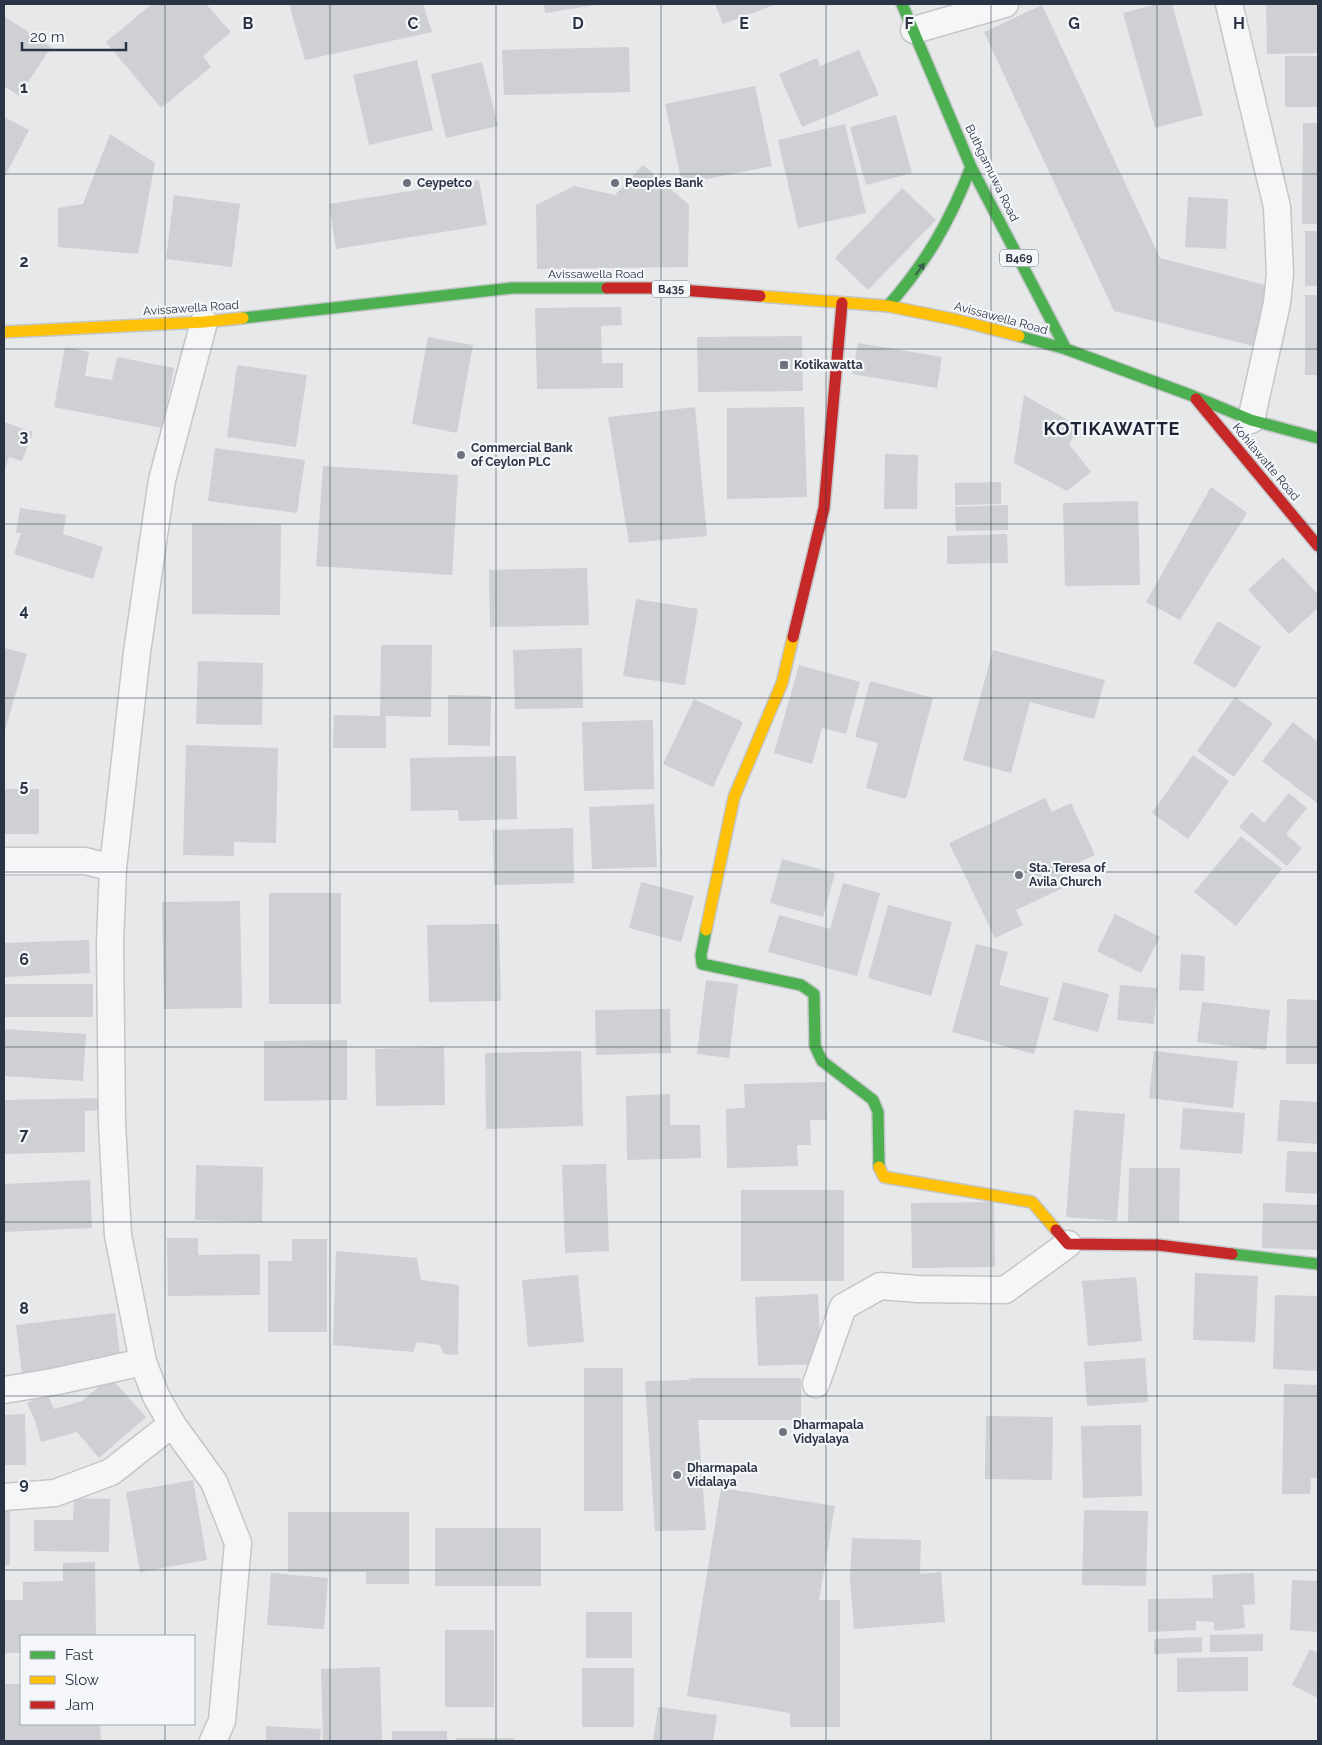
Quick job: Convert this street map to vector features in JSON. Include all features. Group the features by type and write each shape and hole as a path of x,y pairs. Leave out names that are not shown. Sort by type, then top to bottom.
{"main road":[{"name":"Buthgamuwa Road","path":"902,4 971,167 1066,350"},
{"path":"888,306 918,270 941,237 957,206 971,167"},
{"name":"Avissawella Road","path":"4,332 204,322 512,288 654,288 888,306 957,320 1066,350 1193,396 1252,420 1318,438"},
{"path":"842,303 824,508 782,683 734,797 700,955 702,964 801,985 814,994 815,1046 822,1061 873,1100 878,1112 879,1167 884,1177 1032,1202 1068,1244 1158,1245 1318,1264"},
{"name":"Kohilawatte Road","path":"1193,396 1318,546"}],"street":[{"path":"914,30 1005,4"},
{"path":"1229,4 1277,207 1280,274 1277,303 1252,420"},
{"path":"204,322 162,480 137,652 112,868 110,942 112,1123 118,1235 143,1362 156,1396 172,1424 214,1482 238,1543 222,1721 212,1741"},
{"path":"4,861 84,861 112,868"},
{"path":"816,1384 843,1307 880,1286 918,1289 1005,1290 1068,1244"},
{"path":"4,1390 53,1382 143,1362"},
{"path":"4,1497 55,1493 111,1472 172,1424"}],"building":[{"path":"152,4 206,4 231,32 203,56 211,67 161,108 106,42"},
{"path":"289,4 423,4 432,32 305,60"},
{"path":"544,4 596,4 596,5 545,13"},
{"path":"715,4 777,4 723,24"},
{"path":"1157,4 1172,4 1203,115 1155,128 1123,13"},
{"path":"1266,4 1318,4 1318,53 1267,54"},
{"path":"1042,5 1160,258 1277,288 1261,348 1114,311 984,32"},
{"path":"4,16 51,47 19,96 4,86"},
{"path":"629,47 630,92 504,95 502,50"},
{"path":"859,50 879,95 802,127 779,74 817,58 820,66"},
{"path":"1285,56 1318,56 1318,107 1285,107"},
{"path":"417,60 433,130 369,145 353,75"},
{"path":"482,62 498,126 446,138 431,74"},
{"path":"755,86 772,166 682,184 665,104"},
{"path":"896,115 912,173 866,185 850,127"},
{"path":"4,117 29,130 4,178"},
{"path":"1303,123 1318,123 1318,224 1302,224"},
{"path":"845,124 866,213 798,228 778,140"},
{"path":"110,134 155,163 138,254 58,247 58,208 83,204"},
{"path":"643,165 689,205 688,267 537,269 536,205 574,186 615,195"},
{"path":"479,180 487,225 336,249 329,204"},
{"path":"902,188 936,220 868,290 835,258"},
{"path":"174,195 240,204 232,267 166,259"},
{"path":"1188,197 1228,199 1226,249 1185,247"},
{"path":"1305,231 1318,231 1318,286 1305,286"},
{"path":"1305,295 1318,295 1318,375 1305,375"},
{"path":"621,307 622,325 601,326 602,363 623,363 623,388 537,389 535,308"},
{"path":"802,336 803,391 698,392 697,337"},
{"path":"428,337 473,345 457,433 412,424"},
{"path":"858,343 942,357 937,388 852,374"},
{"path":"65,347 89,352 85,376 112,380 117,357 174,368 162,428 54,407"},
{"path":"237,365 307,375 296,447 227,437"},
{"path":"1024,395 1080,427 1069,444 1091,472 1067,491 1014,463"},
{"path":"695,407 707,536 629,543 608,417"},
{"path":"804,407 807,497 727,499 727,408"},
{"path":"4,422 33,432 22,461 9,457 4,471"},
{"path":"215,448 305,460 297,513 208,501"},
{"path":"885,454 918,455 917,509 884,509"},
{"path":"323,466 458,475 452,575 316,566"},
{"path":"1001,482 1001,504 955,505 955,483"},
{"path":"1211,487 1247,513 1180,620 1146,602"},
{"path":"1138,501 1140,585 1065,586 1063,503"},
{"path":"1008,505 1008,530 956,531 955,507"},
{"path":"20,508 66,515 63,534 103,547 93,579 14,554 21,533 16,533"},
{"path":"192,523 281,524 280,615 192,614"},
{"path":"1007,534 1008,563 947,564 947,536"},
{"path":"1283,557 1318,594 1318,608 1289,634 1248,590"},
{"path":"587,568 589,625 490,627 489,570"},
{"path":"636,599 698,609 685,685 623,676"},
{"path":"1218,621 1261,647 1235,688 1193,663"},
{"path":"381,645 432,645 431,717 386,716 386,748 333,748 334,715 380,716"},
{"path":"4,648 27,654 4,734"},
{"path":"582,648 583,708 515,709 513,650"},
{"path":"993,650 1105,680 1094,719 1030,702 1011,773 963,760"},
{"path":"198,661 263,663 262,725 196,724"},
{"path":"799,665 860,682 846,734 822,728 812,764 774,753"},
{"path":"870,681 933,698 906,799 866,788 878,743 855,737"},
{"path":"448,695 491,696 490,746 448,745"},
{"path":"1235,697 1273,723 1234,777 1197,751"},
{"path":"694,699 743,722 713,787 663,764"},
{"path":"653,720 654,789 584,791 582,722"},
{"path":"1293,722 1318,742 1318,804 1262,761"},
{"path":"186,745 278,748 276,843 234,842 234,856 183,855"},
{"path":"1193,755 1229,781 1188,839 1152,813"},
{"path":"516,756 517,819 459,821 458,810 411,811 410,758"},
{"path":"4,789 39,789 39,834 4,834"},
{"path":"1289,793 1307,808 1286,834 1302,848 1287,866 1239,827 1252,812 1264,823"},
{"name":"Sta. Teresa of Avila Church","path":"1045,798 1052,812 1071,803 1095,855 1069,867 1076,882 1016,910 1023,925 995,938 949,843"},
{"path":"654,804 657,867 592,869 589,807"},
{"path":"573,828 574,883 494,885 493,830"},
{"path":"1241,836 1282,869 1236,926 1194,892"},
{"path":"782,859 835,873 823,917 770,903"},
{"path":"641,882 694,896 681,942 629,928"},
{"path":"843,883 880,893 857,976 768,952 779,915 830,929"},
{"path":"269,893 341,893 341,1004 269,1004"},
{"path":"240,901 242,1008 164,1009 162,902"},
{"path":"888,905 952,922 931,996 868,978"},
{"path":"1115,914 1160,937 1141,973 1097,951"},
{"path":"499,924 501,1001 429,1002 427,925"},
{"path":"89,940 90,973 4,977 4,943"},
{"path":"976,944 1008,952 999,985 1049,998 1034,1054 952,1032"},
{"path":"1181,954 1205,956 1204,991 1179,990"},
{"path":"706,980 738,984 729,1058 697,1054"},
{"path":"1063,982 1109,994 1098,1032 1053,1020"},
{"path":"5,984 93,984 93,1017 5,1017"},
{"path":"1120,985 1157,988 1154,1024 1117,1020"},
{"path":"1287,999 1318,1000 1318,1064 1286,1064"},
{"path":"1202,1002 1270,1010 1266,1050 1197,1042"},
{"path":"670,1009 671,1053 596,1055 595,1010"},
{"path":"4,1029 86,1034 83,1081 4,1076"},
{"path":"347,1040 347,1100 264,1101 264,1041"},
{"path":"444,1047 445,1105 376,1106 375,1049"},
{"path":"581,1051 583,1126 486,1129 485,1053"},
{"path":"1154,1051 1238,1061 1233,1108 1149,1098"},
{"path":"826,1082 827,1120 810,1120 811,1145 797,1145 798,1166 727,1168 726,1109 745,1108 744,1084"},
{"path":"670,1094 670,1125 700,1125 701,1158 627,1160 626,1096"},
{"path":"101,1098 101,1110 85,1111 85,1152 4,1154 4,1100"},
{"path":"1280,1100 1318,1102 1318,1144 1277,1141"},
{"path":"1183,1108 1245,1113 1242,1154 1180,1149"},
{"path":"1074,1110 1125,1114 1117,1221 1066,1217"},
{"path":"1287,1151 1318,1152 1318,1194 1285,1192"},
{"path":"606,1164 609,1251 565,1253 562,1165"},
{"path":"196,1165 263,1167 262,1222 195,1220"},
{"path":"1129,1168 1180,1168 1179,1223 1128,1222"},
{"path":"90,1180 92,1228 4,1232 4,1184"},
{"path":"741,1190 844,1190 844,1281 741,1281"},
{"path":"994,1202 995,1267 912,1268 911,1203"},
{"path":"1263,1203 1318,1205 1318,1250 1262,1248"},
{"path":"167,1238 198,1238 198,1255 260,1254 260,1295 168,1296"},
{"path":"292,1239 327,1239 327,1332 268,1332 268,1261 292,1261"},
{"path":"336,1251 417,1258 421,1280 459,1285 458,1355 444,1354 440,1345 417,1342 413,1352 333,1345"},
{"path":"1195,1273 1258,1276 1255,1342 1193,1340"},
{"path":"578,1275 584,1342 528,1347 522,1280"},
{"path":"1136,1277 1142,1341 1088,1346 1082,1281"},
{"path":"818,1294 821,1364 758,1366 755,1297"},
{"path":"1275,1295 1318,1296 1318,1371 1273,1369"},
{"path":"115,1313 121,1363 22,1374 16,1325"},
{"path":"1145,1358 1148,1402 1087,1406 1084,1362"},
{"path":"584,1368 623,1368 623,1511 584,1511"},
{"path":"110,1377 146,1417 99,1458 77,1432 41,1442 27,1403 47,1394 54,1409 82,1401"},
{"name":"Dharmapala Vidalaya","path":"689,1378 801,1378 801,1420 698,1420 706,1530 655,1531 645,1381 689,1380"},
{"path":"1284,1384 1318,1385 1318,1478 1311,1478 1310,1494 1282,1494"},
{"path":"25,1414 26,1465 4,1465 4,1415"},
{"path":"986,1416 1053,1417 1052,1480 985,1479"},
{"path":"1141,1425 1142,1496 1083,1498 1081,1426"},
{"path":"193,1480 207,1560 140,1572 126,1492"},
{"path":"721,1488 835,1506 819,1600 840,1600 840,1727 790,1727 790,1713 687,1696"},
{"path":"74,1498 110,1499 109,1552 34,1551 34,1520 73,1520"},
{"path":"4,1508 10,1508 10,1565 4,1565"},
{"path":"1084,1510 1148,1511 1146,1586 1082,1585"},
{"path":"288,1512 409,1512 409,1584 366,1584 366,1572 288,1572"},
{"path":"435,1528 541,1528 541,1586 435,1586"},
{"path":"852,1538 921,1540 920,1574 941,1572 945,1622 854,1629 850,1579"},
{"path":"95,1562 96,1635 20,1635 20,1653 4,1653 4,1600 23,1600 23,1582 63,1581 63,1563"},
{"path":"271,1573 328,1578 324,1629 267,1625"},
{"path":"1254,1573 1255,1604 1243,1605 1245,1628 1214,1631 1214,1622 1196,1621 1196,1630 1148,1632 1148,1599 1213,1598 1212,1575"},
{"path":"1292,1580 1318,1581 1318,1632 1290,1630"},
{"path":"586,1612 632,1612 632,1658 586,1658"},
{"path":"445,1630 494,1630 494,1707 445,1707"},
{"path":"1263,1634 1263,1651 1210,1652 1210,1635"},
{"path":"1202,1637 1202,1652 1154,1654 1154,1639"},
{"path":"1310,1649 1318,1653 1318,1698 1292,1685"},
{"path":"1248,1657 1248,1691 1177,1692 1177,1658"},
{"path":"380,1667 382,1741 323,1741 321,1669"},
{"path":"582,1668 634,1668 634,1727 582,1727"},
{"path":"4,1684 20,1684 20,1725 100,1725 101,1741 4,1741"},
{"path":"658,1707 717,1715 713,1741 653,1741"},
{"path":"266,1726 321,1729 320,1741 266,1741"},
{"path":"392,1731 447,1731 447,1741 392,1741"},
{"path":"456,1738 514,1738 514,1741 456,1741"}],"traffic: fast":[{"path":"902,4 971,167 1066,349"},
{"path":"888,306 914,274 936,241 955,205 971,167"},
{"path":"243,318 512,288 607,288"},
{"path":"1019,336 1066,349 1193,396 1251,420 1318,438"},
{"path":"706,930 701,955 702,964 801,985 814,994 815,1046 822,1061 873,1100 878,1112 879,1167"},
{"path":"1232,1254 1318,1264"}],"traffic: slow":[{"path":"760,296 888,306 957,320 1019,336"},
{"path":"4,332 204,322 243,318"},
{"path":"706,930 734,797 782,683 793,637"},
{"path":"879,1167 884,1177 1032,1202 1056,1230"}],"traffic: jam":[{"path":"607,288 654,288 760,296"},
{"path":"793,637 824,508 842,303"},
{"path":"1196,399 1318,546"},
{"path":"1056,1230 1068,1244 1158,1245 1232,1254"}],"place":[{"name":"Ceypetco","path":"407,183"},
{"name":"Peoples Bank","path":"615,183"},
{"name":"Kotikawatta","path":"784,365"},
{"name":"Commercial Bank of Ceylon PLC","path":"461,455"},
{"name":"Sta. Teresa of Avila Church","path":"1019,875"},
{"name":"Dharmapala Vidyalaya","path":"783,1432"},
{"name":"Dharmapala Vidalaya","path":"677,1475"}],"district":[{"name":"KOTIKAWATTE","path":"1112,429"}]}
